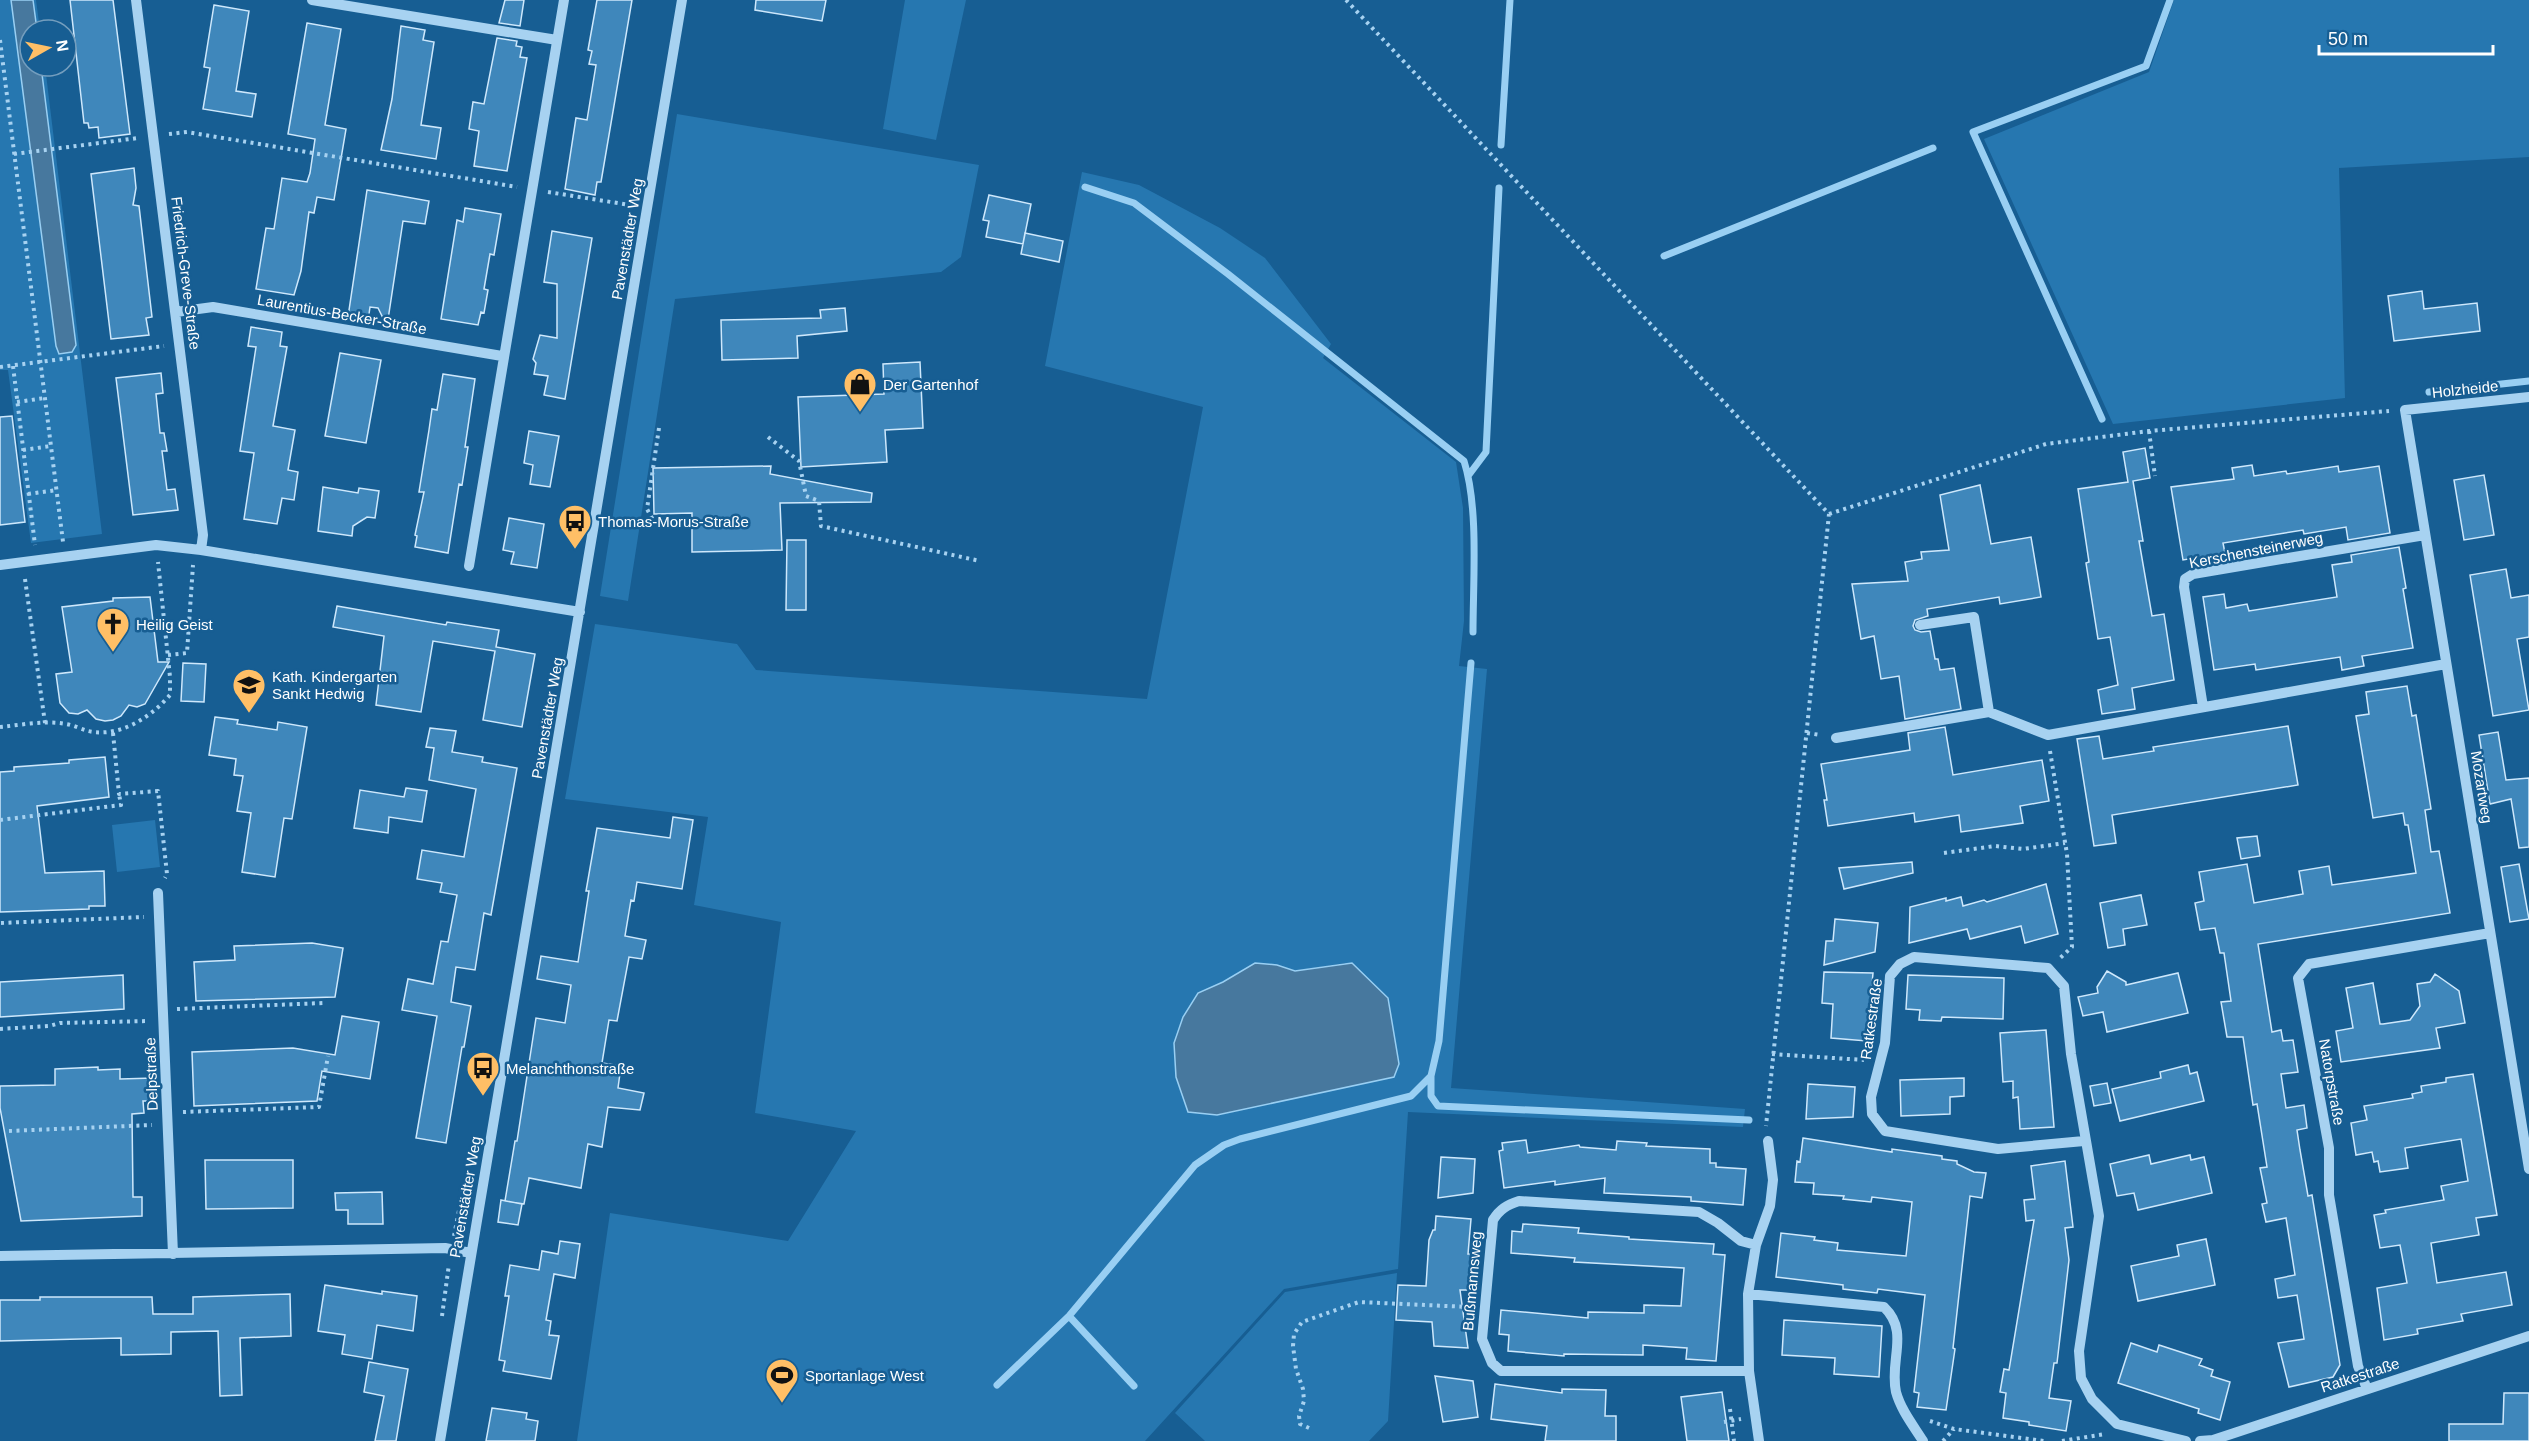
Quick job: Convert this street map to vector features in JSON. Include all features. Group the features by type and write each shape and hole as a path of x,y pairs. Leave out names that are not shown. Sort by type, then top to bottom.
{"street":[{"name":"Friedrich-Greve-Straße","path":"136,0 203,536 198,549"},
{"path":"312,0 557,40"},
{"path":"469,566 502,356 564,0"},
{"name":"Pavenstädter Weg","path":"440,1441 682,0"},
{"name":"Laurentius-Becker-Straße","path":"176,312 213,308 502,356"},
{"name":"Holzheide","path":"2405,410 2529,397"},
{"name":"Mozartweg","path":"2405,410 2529,1169"},
{"name":"Kerschensteinerweg","path":"2204,707 2184,587 2185,579 2193,574 2425,535"},
{"path":"0,565 156,545 198,549 580,612"},
{"path":"1920,625 1974,617 1989,712"},
{"path":"1836,738 1989,712 2048,735 2446,664"},
{"name":"Delpstraße","path":"158,893 174,1254"},
{"name":"Natorpstraße","path":"2367,1389 2358,1366 2328,1195 2328,1148 2298,978 2309,964 2490,933"},
{"name":"Ratkestraße","path":"2048,969 1914,957 1900,964 1890,976 1885,1043 1870,1097 1872,1114 1885,1131 1998,1149 2084,1141"},
{"path":"2048,969 2064,986 2084,1141 2099,1216 2079,1351 2081,1378 2092,1399 2117,1424 2186,1441"},
{"path":"1759,1441 1749,1371 1748,1294 1756,1245 1770,1206 1773,1180 1768,1141"},
{"name":"Bußmannsweg","path":"1749,1371 1501,1371 1492,1363 1482,1339 1493,1220 1500,1210 1519,1201 1699,1212 1741,1241 1756,1245"},
{"path":"0,1256 445,1248 471,1254"},
{"path":"1748,1294 1884,1307 1893,1316 1898,1327 1896,1391 1902,1409 1923,1441"},
{"name":"Ratkestraße","path":"2200,1441 2213,1440 2529,1336"}],"path":[{"path":"1346,0 1829,514 1772,1054 1766,1129 1768,1141"},
{"path":"0,40 65,558"},
{"path":"14,154 187,132 630,205"},
{"path":"0,367 180,344"},
{"path":"13,366 37,561"},
{"path":"17,402 45,398"},
{"path":"1829,514 2046,444 2149,431 2405,410"},
{"path":"659,428 647,508 653,520 667,526"},
{"path":"2149,431 2155,476"},
{"path":"768,437 799,461 806,496 819,501 821,526 981,561"},
{"path":"23,450 51,446"},
{"path":"28,494 57,490"},
{"path":"0,727 65,723 90,731 113,733 133,724 159,707 170,695 156,545"},
{"path":"168,655 187,653 198,549"},
{"path":"23,562 45,723"},
{"path":"0,820 121,805 113,733"},
{"path":"2048,735 2065,843 2073,947 2048,969"},
{"path":"119,794 158,791 167,874 158,893"},
{"path":"1944,854 1995,846 2022,849 2065,843"},
{"path":"1,923 159,916"},
{"path":"0,1029 323,1003"},
{"path":"1772,1054 1881,1061"},
{"path":"168,1112 319,1107 328,1056"},
{"path":"9,1131 168,1125"},
{"path":"440,1328 450,1260"},
{"path":"1309,1428 1300,1424 1299,1416 1304,1401 1303,1389 1296,1369 1293,1346 1294,1334 1302,1322 1359,1302 1484,1309"},
{"path":"1730,1409 1734,1441"},
{"path":"2062,1441 2107,1434 2117,1424"},
{"path":"1943,1441 1954,1429 2044,1441"}],"shaded area":[{"path":"0,0 36,0 38,18 18,18 18,78 46,78 102,534 31,543 8,370 0,370"},
{"path":"11,0 33,0 35,18 18,18 18,54"},
{"path":"905,0 966,0 936,140 883,129"},
{"path":"2174,0 2529,0 2529,157 2339,168 2345,398 2113,424 1984,139 2149,72"},
{"path":"21,78 43,78 76,345 72,352 59,354 56,346"},
{"path":"677,114 979,165 961,257 941,272 675,299 628,601 600,596"},
{"path":"1082,172 1139,185 1220,228 1265,258 1331,344 1323,358 1456,462 1463,508 1464,621 1459,666 1487,669 1451,1088 1745,1109 1743,1127 1408,1112 1398,1269 1284,1289 1145,1441 577,1441 610,1213 788,1241 856,1131 755,1113 781,922 694,905 708,817 565,799 595,624 737,644 756,670 1147,699 1203,407 1045,366","holes":["1345,963 1394,1077 1217,1115 1198,993 1277,965 1295,971"]},
{"path":"155,820 160,867 117,872 112,825"},
{"path":"1255,963 1277,965 1295,971 1352,963 1388,998 1399,1064 1394,1077 1217,1115 1188,1112 1176,1077 1174,1043 1183,1017 1198,993 1223,982"},
{"path":"1397,1273 1388,1421 1369,1441 1205,1441 1175,1413 1285,1292"}],"building":[{"path":"70,0 113,0 130,134 99,138 98,127 89,128 88,123 84,123 78,70 78,18 72,18"},
{"path":"505,0 524,0 520,26 499,23"},
{"path":"597,0 632,0 601,182 597,182 595,195 565,189 576,118 587,120 596,65 589,64 592,51 588,50"},
{"path":"756,0 826,0 822,21 755,10"},
{"path":"214,5 249,11 236,91 256,94 252,117 203,109 210,68 204,67"},
{"path":"307,23 341,29 325,125 346,129 334,200 317,197 314,213 309,212 301,271 294,295 256,289 266,228 274,229 282,178 307,182 310,173 315,139 288,134"},
{"path":"401,26 425,30 423,40 434,42 421,125 441,128 436,159 381,150 392,99"},
{"path":"497,38 517,41 516,46 522,47 520,57 527,58 507,171 474,166 479,131 469,129 473,102 484,104"},
{"path":"134,168 136,188 133,205 139,206 152,317 146,318 149,335 111,339 91,174"},
{"path":"367,190 429,201 425,224 403,221 387,326 378,308 370,307 368,321 348,317"},
{"path":"989,195 1031,204 1023,244 986,237 989,221 983,220"},
{"path":"465,208 501,214 494,255 490,254 484,289 488,290 484,313 481,312 478,325 441,319 457,220 463,222"},
{"path":"552,231 592,238 565,399 544,395 548,376 534,374 536,363 533,359 540,335 557,338 557,284 544,282"},
{"path":"1025,233 1063,241 1059,262 1021,254"},
{"path":"2422,291 2424,309 2477,303 2480,331 2394,341 2388,296"},
{"path":"845,308 847,331 797,336 798,358 722,360 721,320 821,318 820,310"},
{"path":"251,327 282,332 280,346 287,347 273,426 295,430 288,470 298,472 294,500 282,498 277,524 244,519 254,453 240,451 256,347 248,346"},
{"path":"340,353 381,360 366,443 325,436"},
{"name":"Der Gartenhof","path":"920,362 923,428 885,430 887,462 801,467 798,397 884,394 883,364"},
{"path":"161,373 163,393 156,394 160,433 164,433 167,451 162,451 167,490 175,489 178,510 133,515 116,378"},
{"path":"443,374 475,379 465,447 468,447 462,485 459,484 448,553 415,547 417,536 415,535 424,492 419,492 432,409 437,410"},
{"path":"12,416 25,522 0,525 0,417"},
{"path":"529,431 559,436 550,487 530,484 533,465 524,463"},
{"path":"2145,448 2150,478 2133,481 2143,541 2139,541 2152,616 2164,614 2174,680 2132,688 2135,709 2102,714 2098,690 2118,685 2110,637 2098,639 2086,563 2089,562 2078,489 2128,482 2123,452"},
{"path":"2252,465 2254,476 2286,471 2287,474 2338,466 2339,472 2379,466 2390,533 2348,540 2346,527 2304,534 2303,530 2223,543 2225,553 2183,560 2171,487 2234,479 2232,468"},
{"path":"771,466 770,474 872,493 871,502 780,503 782,550 692,552 692,513 654,514 653,468"},
{"path":"2484,475 2494,535 2464,540 2454,480"},
{"path":"1980,485 1991,544 2031,537 2041,597 2000,604 1999,597 1927,609 1928,616 1915,620 1913,626 1915,630 1921,632 1930,631 1935,659 1938,659 1940,670 1954,668 1961,709 1905,719 1899,676 1881,679 1874,636 1861,639 1852,584 1908,581 1905,562 1922,559 1921,552 1949,550 1940,495"},
{"path":"323,487 358,493 359,488 379,491 375,518 367,517 353,526 352,536 318,531"},
{"path":"509,518 544,524 537,568 511,564 514,552 503,550"},
{"path":"787,540 806,540 806,610 786,610"},
{"path":"2399,547 2406,588 2403,589 2413,648 2362,656 2364,666 2342,670 2340,657 2256,670 2255,664 2214,670 2203,597 2224,594 2226,608 2247,604 2249,611 2337,597 2332,565 2352,562 2351,555"},
{"path":"2506,569 2511,598 2529,595 2529,637 2517,639 2529,710 2493,716 2470,575"},
{"name":"Heilig Geist","path":"150,597 158,662 169,662 145,704 137,707 129,705 121,716 105,721 96,719 87,710 78,714 69,713 60,703 56,674 72,672 62,607 113,601 113,598"},
{"path":"337,606 446,625 447,622 499,630 496,647 535,654 522,727 483,720 495,651 433,641 421,712 376,705 384,636 333,627"},
{"path":"183,663 206,664 204,702 181,701"},
{"path":"2407,686 2412,716 2416,715 2431,809 2425,810 2431,852 2439,851 2450,913 2258,944 2272,1032 2281,1030 2283,1041 2293,1040 2298,1072 2281,1074 2286,1108 2304,1105 2307,1128 2297,1130 2308,1196 2312,1195 2340,1365 2333,1377 2289,1387 2278,1343 2304,1339 2297,1295 2278,1298 2275,1279 2295,1275 2286,1218 2266,1222 2262,1204 2267,1203 2260,1168 2267,1167 2257,1104 2253,1105 2243,1037 2227,1037 2221,1002 2231,1001 2224,953 2220,953 2215,928 2200,930 2195,903 2204,901 2199,872 2247,864 2254,903 2303,894 2299,871 2329,866 2332,885 2416,873 2408,825 2405,825 2403,813 2373,818 2356,716 2369,714 2366,692"},
{"path":"215,717 238,720 237,724 277,730 278,722 307,727 292,819 284,818 275,877 242,872 251,813 237,811 243,776 234,775 236,759 209,755"},
{"path":"2288,726 2298,785 2112,815 2116,843 2094,846 2077,739 2099,736 2103,759 2154,751 2153,747"},
{"path":"1945,727 1953,775 2042,760 2049,801 2020,806 2023,823 1961,832 1959,815 1915,822 1914,813 1828,826 1824,800 1827,800 1821,764 1910,750 1908,733"},
{"path":"430,728 456,731 452,752 483,757 482,762 517,768 491,915 484,913 475,970 456,967 451,1002 471,1006 446,1143 416,1138 437,1016 402,1010 408,979 433,984 441,941 448,942 457,895 440,892 442,883 417,879 422,850 464,857 476,789 429,780 434,748 426,747"},
{"path":"2498,732 2506,780 2529,778 2529,847 2519,848 2511,799 2490,804 2479,735"},
{"path":"105,757 109,797 37,806 45,873 104,871 105,906 89,906 89,909 0,912 0,772 14,771 14,767 69,763 69,760"},
{"path":"406,788 427,791 422,822 389,817 388,833 354,828 360,790 404,797"},
{"path":"673,817 693,820 682,889 637,882 634,901 631,900 625,936 646,940 642,959 629,957 617,1021 609,1020 602,1063 621,1066 618,1088 644,1093 640,1110 608,1107 602,1147 588,1144 581,1188 529,1178 524,1204 505,1201 515,1141 517,1141 536,1018 565,1023 571,985 537,979 541,956 578,962 589,891 586,891 597,828 670,838"},
{"path":"2257,836 2260,856 2241,859 2237,838"},
{"path":"1912,862 1913,873 1844,889 1839,868"},
{"path":"2519,864 2529,919 2510,922 2501,867"},
{"path":"2046,884 2058,934 2025,943 2021,926 1970,939 1967,929 1909,943 1910,907 1946,898 1946,901 1961,897 1963,906 1984,900 1987,902"},
{"path":"2141,895 2147,925 2123,929 2125,945 2108,948 2100,903"},
{"path":"1835,919 1878,923 1875,952 1824,965 1826,941 1833,941"},
{"path":"312,943 343,948 335,997 196,1001 194,962 235,960 234,946"},
{"path":"2107,971 2126,982 2126,985 2178,973 2188,1013 2107,1032 2103,1012 2083,1016 2078,997 2098,993 2097,987"},
{"path":"1824,972 1873,973 1867,1041 1831,1038 1833,1004 1822,1003"},
{"path":"2435,974 2459,991 2465,1023 2436,1028 2440,1048 2341,1062 2336,1031 2353,1028 2346,988 2373,983 2380,1024 2410,1020 2420,1006 2417,984 2430,982"},
{"path":"123,975 124,1009 0,1017 0,982"},
{"path":"1908,975 2004,978 2003,1019 1942,1017 1941,1021 1919,1020 1920,1010 1906,1009"},
{"path":"342,1016 379,1022 370,1079 322,1071 317,1101 194,1106 192,1052 293,1048 335,1055"},
{"path":"2046,1030 2054,1127 2020,1129 2018,1097 2013,1098 2013,1081 2003,1082 2000,1033"},
{"path":"2188,1065 2190,1074 2197,1072 2204,1101 2120,1121 2112,1089 2161,1078 2160,1072"},
{"path":"98,1067 98,1070 120,1069 120,1079 154,1078 154,1101 143,1101 144,1113 132,1114 133,1197 142,1197 142,1216 21,1221 0,1108 0,1086 55,1085 55,1069"},
{"path":"2473,1074 2497,1215 2476,1218 2479,1235 2431,1243 2437,1283 2506,1272 2512,1305 2461,1314 2463,1321 2417,1329 2418,1334 2384,1340 2377,1288 2407,1283 2400,1245 2380,1248 2374,1215 2386,1213 2385,1210 2444,1200 2441,1186 2468,1181 2461,1139 2405,1148 2408,1168 2380,1172 2378,1161 2374,1162 2372,1152 2356,1155 2351,1123 2367,1120 2364,1106 2413,1098 2412,1094 2422,1092 2421,1086 2446,1082 2446,1078"},
{"path":"1964,1078 1964,1096 1950,1097 1950,1114 1901,1116 1900,1080"},
{"path":"2107,1083 2111,1103 2094,1106 2090,1086"},
{"path":"1808,1084 1855,1087 1853,1117 1806,1119"},
{"path":"1803,1138 1892,1152 1892,1149 1942,1156 1942,1159 1957,1161 1957,1164 1974,1172 1986,1173 1982,1198 1970,1196 1953,1348 1955,1349 1946,1410 1917,1407 1919,1393 1914,1392 1925,1295 1878,1289 1877,1293 1843,1289 1843,1285 1776,1277 1781,1233 1815,1237 1814,1240 1838,1243 1837,1250 1906,1256 1912,1202 1872,1197 1871,1202 1843,1199 1844,1196 1813,1194 1814,1183 1795,1182"},
{"path":"1526,1140 1528,1153 1579,1145 1580,1147 1616,1150 1617,1141 1647,1143 1646,1146 1710,1149 1710,1163 1716,1163 1716,1167 1746,1169 1743,1205 1691,1201 1691,1197 1604,1193 1605,1178 1555,1185 1555,1181 1504,1188 1499,1151 1503,1150 1502,1143"},
{"path":"2149,1155 2151,1164 2190,1155 2191,1160 2204,1157 2212,1193 2138,1210 2134,1193 2117,1196 2110,1164"},
{"path":"1441,1157 1475,1159 1473,1193 1438,1198"},
{"path":"205,1160 293,1160 293,1208 206,1209"},
{"path":"2065,1161 2073,1227 2065,1228 2069,1260 2057,1363 2054,1363 2049,1398 2071,1401 2066,1431 2003,1418 2006,1393 2000,1392 2004,1369 2009,1370 2034,1220 2026,1221 2024,1200 2035,1199 2031,1166"},
{"path":"382,1192 383,1224 348,1224 348,1210 336,1210 335,1193"},
{"path":"501,1200 522,1204 518,1225 498,1222"},
{"path":"1436,1216 1471,1219 1468,1254 1475,1254 1473,1290 1460,1290 1468,1348 1434,1346 1432,1322 1396,1320 1398,1285 1426,1286 1429,1240 1435,1230"},
{"path":"1523,1224 1579,1228 1578,1233 1629,1237 1629,1239 1714,1244 1713,1254 1725,1255 1716,1361 1686,1359 1687,1348 1643,1345 1643,1355 1564,1354 1564,1356 1508,1351 1509,1335 1499,1334 1501,1310 1588,1318 1588,1312 1644,1313 1644,1305 1681,1306 1684,1268 1574,1262 1575,1258 1511,1253 1512,1231 1522,1232"},
{"path":"2206,1239 2215,1285 2138,1301 2131,1266 2179,1256 2177,1245"},
{"path":"560,1241 580,1244 575,1278 554,1274 546,1320 551,1321 549,1335 559,1336 551,1379 503,1371 505,1361 499,1360 509,1296 505,1296 510,1265 539,1270 542,1251 558,1254"},
{"path":"325,1285 382,1294 382,1291 417,1296 413,1331 377,1325 372,1359 342,1354 345,1335 318,1331"},
{"path":"290,1294 291,1336 240,1338 242,1395 220,1396 218,1331 171,1332 171,1354 121,1355 121,1338 0,1341 0,1300 40,1300 40,1297 152,1297 153,1314 193,1314 193,1297"},
{"path":"1784,1320 1882,1326 1879,1377 1834,1374 1835,1358 1782,1355"},
{"path":"2131,1343 2157,1352 2159,1345 2202,1359 2199,1365 2213,1370 2211,1376 2230,1382 2220,1420 2198,1413 2199,1409 2118,1383"},
{"path":"369,1362 408,1369 396,1441 375,1441 384,1396 364,1392"},
{"path":"1435,1376 1473,1381 1478,1417 1443,1422"},
{"path":"1495,1384 1562,1393 1562,1389 1606,1390 1605,1416 1616,1416 1616,1441 1545,1441 1547,1426 1491,1419"},
{"path":"1722,1392 1729,1441 1687,1441 1681,1397"},
{"path":"2504,1393 2529,1393 2529,1441 2449,1441 2449,1424 2503,1424"},
{"path":"492,1408 527,1413 526,1419 538,1421 535,1441 486,1441"}],"waterway":[{"path":"1501,145 1510,0"},
{"path":"2102,419 1973,132 2146,66 2170,0"},
{"path":"1664,256 1933,148"},
{"path":"1085,187 1134,203 1228,274 1464,461 1472,500 1473,632"},
{"path":"1468,476 1486,452 1499,188"},
{"path":"2429,392 2529,381"},
{"path":"997,1385 1069,1316 1195,1165 1224,1145 1240,1139 1411,1096 1431,1076 1439,1041 1471,663"},
{"path":"1431,1076 1431,1096 1438,1106 1749,1120"},
{"path":"1069,1316 1134,1386"}],"place":[{"name":"Der Gartenhof","path":"860,413"},
{"name":"Thomas-Morus-Straße","path":"575,550"},
{"name":"Heilig Geist","path":"113,653"},
{"name":"Kath. Kindergarten Sankt Hedwig","path":"249,714"},
{"name":"Melanchthonstraße","path":"483,1097"},
{"name":"Sportanlage West","path":"782,1404"}]}
